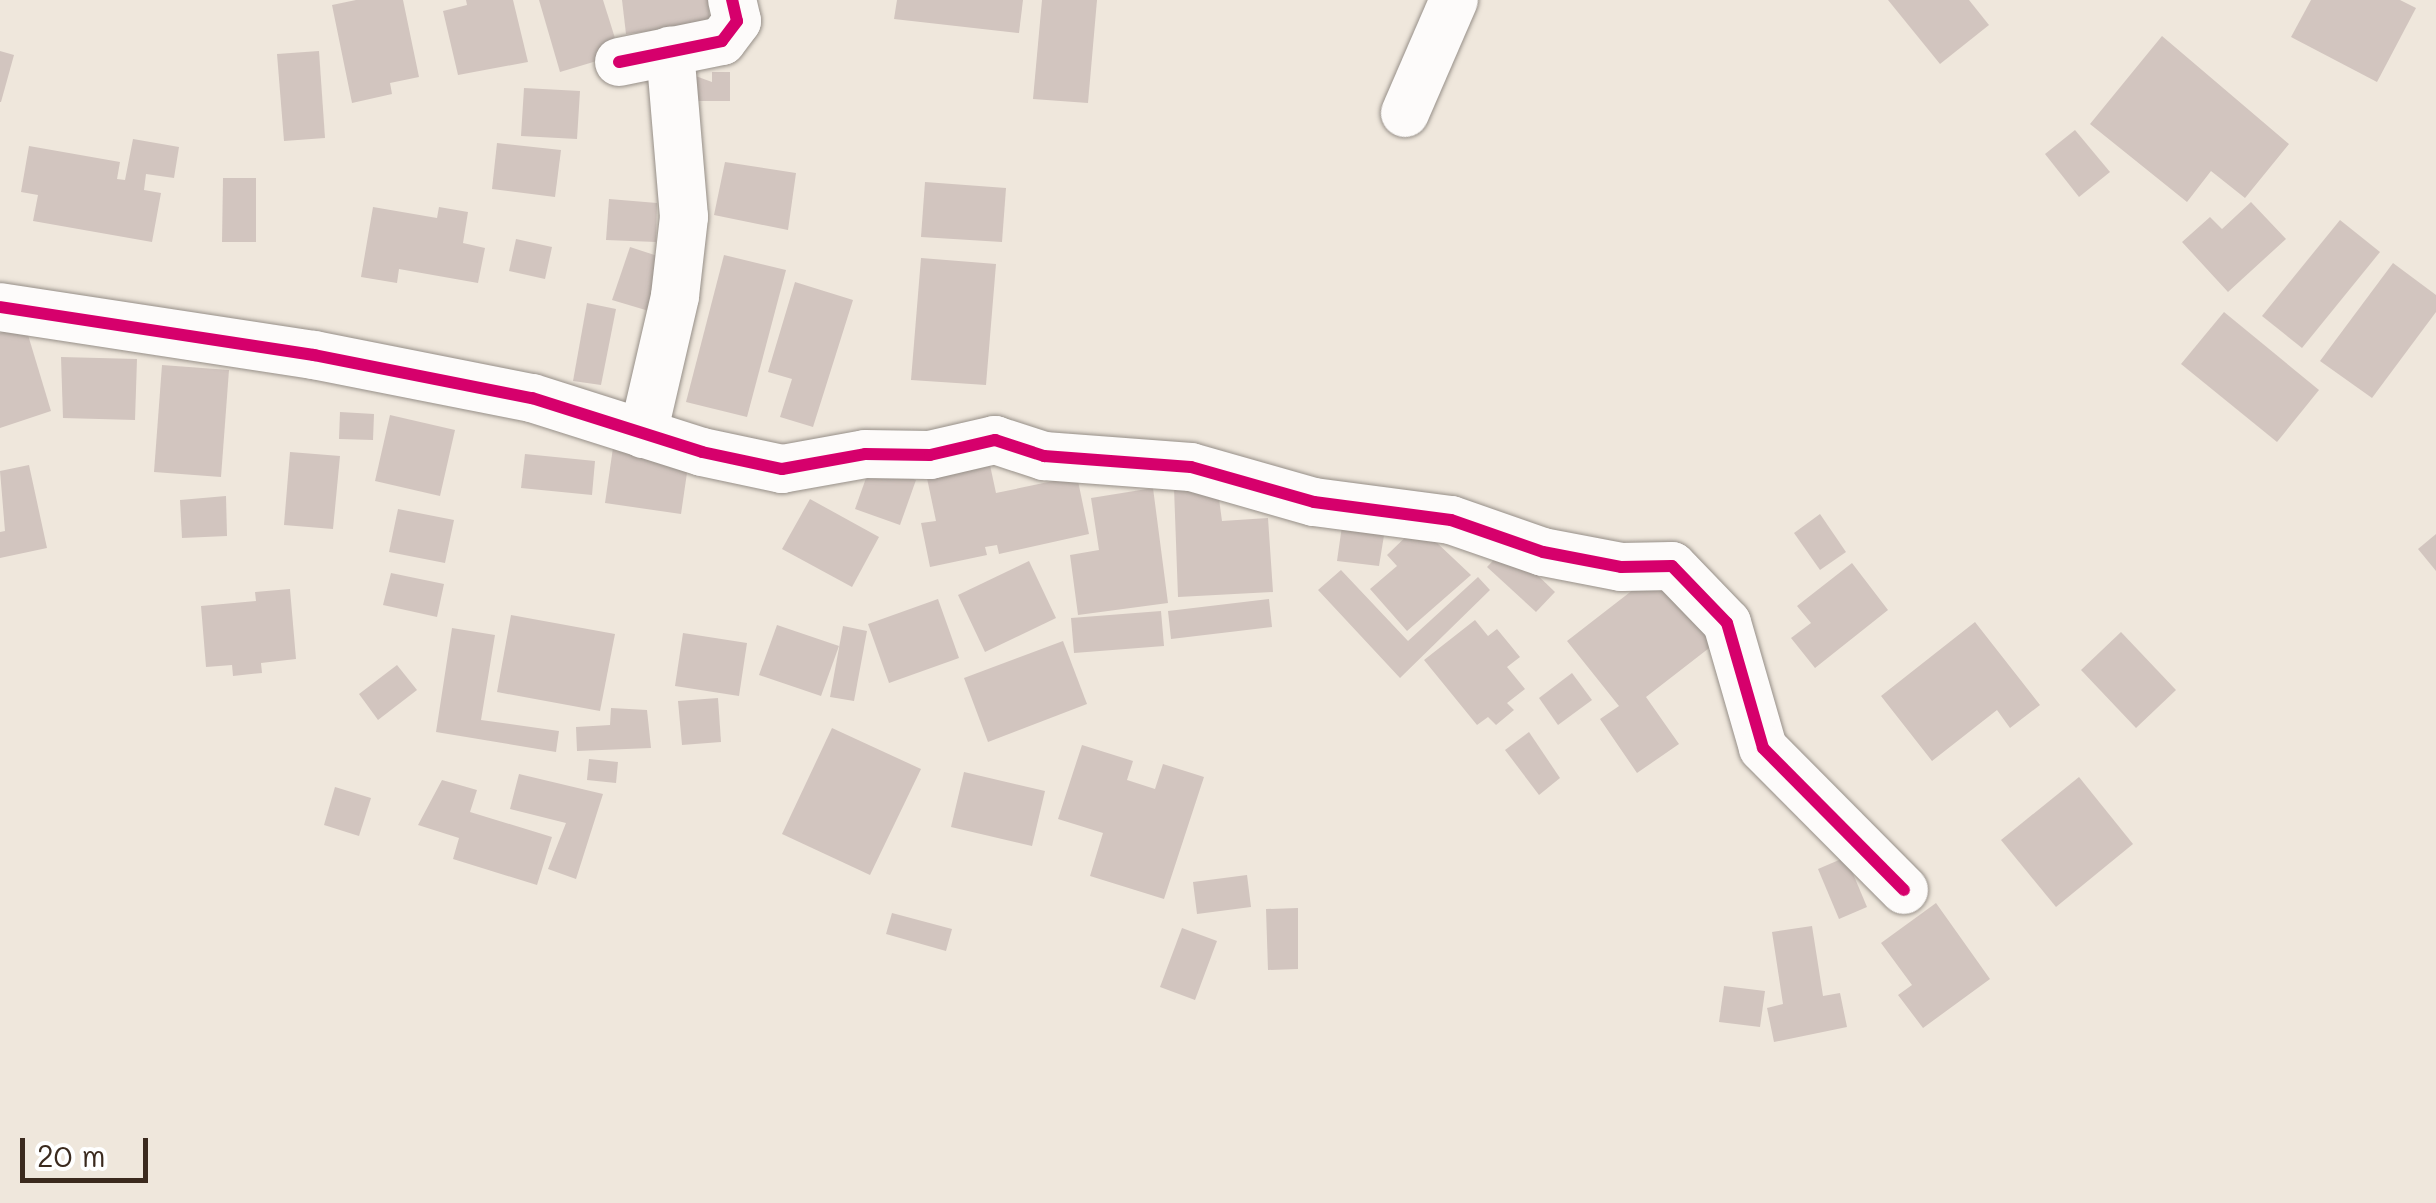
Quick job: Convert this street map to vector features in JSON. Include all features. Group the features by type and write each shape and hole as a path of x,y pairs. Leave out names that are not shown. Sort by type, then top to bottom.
{"street":[{"path":"619,62 733,35 732,0"},
{"path":"1404,114 1454,0"},
{"path":"644,434 675,296 684,217 670,52"},
{"path":"0,307 314,354 532,398 644,434 782,469 864,454 930,455 995,440 1044,456 1192,467 1314,502 1451,520 1543,552 1621,567 1672,566 1728,623 1763,748 1904,890"}],"building":[{"path":"356,0 403,0 419,77 390,83 392,94 352,103 332,5"},
{"path":"466,0 513,0 528,62 458,75 443,11 467,5"},
{"path":"539,0 603,0 620,54 560,72"},
{"path":"622,0 708,0 710,24 626,34"},
{"path":"897,0 1023,0 1019,33 894,19"},
{"path":"1042,0 1097,0 1088,103 1033,99"},
{"path":"1888,0 1969,0 1989,25 1940,64"},
{"path":"2311,0 2400,0 2416,8 2377,82 2291,37"},
{"path":"2162,36 2289,144 2245,198 2211,171 2187,202 2090,124"},
{"path":"0,51 14,55 1,102 0,102"},
{"path":"319,51 325,138 284,141 277,54"},
{"path":"712,72 730,72 730,101 690,101 690,74 712,82"},
{"path":"524,88 580,91 577,139 521,136"},
{"path":"2075,130 2110,172 2079,197 2045,154"},
{"path":"133,139 179,147 174,178 146,174 144,190 161,193 152,242 33,221 38,195 21,192 29,146 120,162 117,179 125,180"},
{"path":"497,143 561,150 555,197 492,189"},
{"path":"725,162 796,173 788,230 714,215"},
{"path":"223,178 256,178 256,242 222,242"},
{"path":"925,182 1006,188 1002,242 921,237"},
{"path":"609,199 657,203 656,242 606,240"},
{"path":"2251,202 2286,239 2228,292 2182,242 2210,217 2222,229"},
{"path":"373,207 437,218 439,207 468,212 463,243 485,248 478,283 399,269 397,283 361,277"},
{"path":"2340,220 2380,252 2302,348 2262,316"},
{"path":"516,239 552,247 545,279 509,271"},
{"path":"630,247 676,262 659,314 612,300"},
{"path":"724,255 786,270 747,417 686,402"},
{"path":"921,258 996,264 986,385 911,380"},
{"path":"2393,263 2436,295 2436,312 2372,398 2320,361"},
{"path":"795,282 853,300 813,427 780,417 792,379 768,372"},
{"path":"587,303 616,309 601,385 573,381"},
{"path":"2224,312 2319,390 2277,442 2181,364"},
{"path":"25,325 51,411 0,428 0,333"},
{"path":"61,357 137,359 135,420 63,418"},
{"path":"162,365 229,370 221,477 154,472"},
{"path":"340,412 374,414 373,440 339,439"},
{"path":"390,415 455,430 440,496 375,481"},
{"path":"615,434 689,459 681,514 605,503"},
{"path":"987,451 996,493 1077,476 1089,534 999,554 997,545 985,547 987,555 930,567 921,523 936,521 924,464"},
{"path":"290,452 340,456 333,529 284,525"},
{"path":"525,454 595,461 592,495 521,488"},
{"path":"871,464 916,480 900,525 855,509"},
{"path":"29,465 47,548 0,558 0,532 5,531 0,471"},
{"path":"1217,484 1222,521 1268,518 1273,592 1178,597 1174,488"},
{"path":"1153,488 1168,603 1078,615 1070,555 1099,550 1091,498"},
{"path":"226,496 227,536 182,538 180,500"},
{"path":"810,499 879,537 852,587 782,549"},
{"path":"398,509 454,520 445,563 389,552"},
{"path":"1344,512 1387,517 1379,566 1337,561"},
{"path":"1820,514 1846,552 1820,570 1794,533"},
{"path":"1418,525 1471,575 1407,631 1370,589 1397,566 1387,555"},
{"path":"2436,534 2436,571 2418,549"},
{"path":"1507,546 1555,592 1536,612 1487,567"},
{"path":"1029,561 1056,618 985,652 958,595"},
{"path":"1852,563 1888,610 1815,668 1791,638 1811,623 1797,606"},
{"path":"1341,570 1408,641 1478,577 1490,590 1400,678 1318,590"},
{"path":"1656,572 1713,645 1646,697 1679,744 1637,773 1600,719 1619,706 1567,641"},
{"path":"391,573 444,584 437,617 383,605"},
{"path":"290,589 296,659 261,663 262,673 233,676 232,665 206,667 201,606 256,601 255,592"},
{"path":"938,599 959,658 889,683 868,624"},
{"path":"1269,599 1272,627 1171,639 1168,611"},
{"path":"1161,611 1164,646 1074,653 1071,618"},
{"path":"511,615 615,634 600,711 497,692"},
{"path":"1475,620 1488,636 1497,629 1520,657 1507,667 1525,689 1507,703 1514,710 1496,725 1488,717 1477,725 1424,660"},
{"path":"1975,622 2040,705 2010,728 1997,710 1932,761 1881,696"},
{"path":"777,625 839,646 821,696 759,675"},
{"path":"843,626 867,631 854,701 830,697"},
{"path":"452,628 495,635 481,720 559,731 556,752 436,732"},
{"path":"2121,632 2176,690 2136,728 2081,670"},
{"path":"683,633 747,643 739,696 675,686"},
{"path":"1063,641 1087,704 988,742 964,678"},
{"path":"397,665 417,690 378,720 359,694"},
{"path":"1572,673 1592,700 1558,725 1539,698"},
{"path":"718,698 721,742 682,745 678,701"},
{"path":"611,708 647,710 651,748 577,751 576,727 610,725"},
{"path":"832,728 921,769 870,875 782,834"},
{"path":"1529,732 1560,778 1539,795 1505,750"},
{"path":"1082,745 1133,761 1127,780 1155,789 1163,764 1204,777 1164,899 1090,876 1103,833 1058,819"},
{"path":"589,759 618,762 616,783 587,780"},
{"path":"964,772 1045,791 1032,846 951,827"},
{"path":"519,774 603,794 576,879 548,869 566,823 510,809"},
{"path":"2079,777 2133,844 2056,907 2001,840"},
{"path":"442,780 477,790 470,812 552,837 537,885 453,859 459,838 418,825"},
{"path":"335,787 371,798 359,836 324,825"},
{"path":"1846,857 1867,907 1839,919 1818,869"},
{"path":"1247,875 1251,907 1197,914 1193,882"},
{"path":"1936,903 1990,979 1923,1028 1898,995 1912,985 1881,943"},
{"path":"1298,908 1298,969 1268,970 1266,909"},
{"path":"892,913 952,929 946,951 886,934"},
{"path":"1812,926 1823,996 1840,993 1847,1027 1774,1042 1767,1008 1783,1004 1772,932"},
{"path":"1182,928 1217,941 1195,1000 1160,987"},
{"path":"1724,986 1765,991 1760,1027 1719,1022"}],"cycle path":[{"path":"619,62 722,41 737,21 732,0"},
{"path":"0,307 314,355 532,398 702,452 782,469 865,454 930,455 995,440 1044,456 1191,467 1314,502 1451,520 1543,552 1621,567 1672,566 1727,623 1763,748 1904,890"}]}
